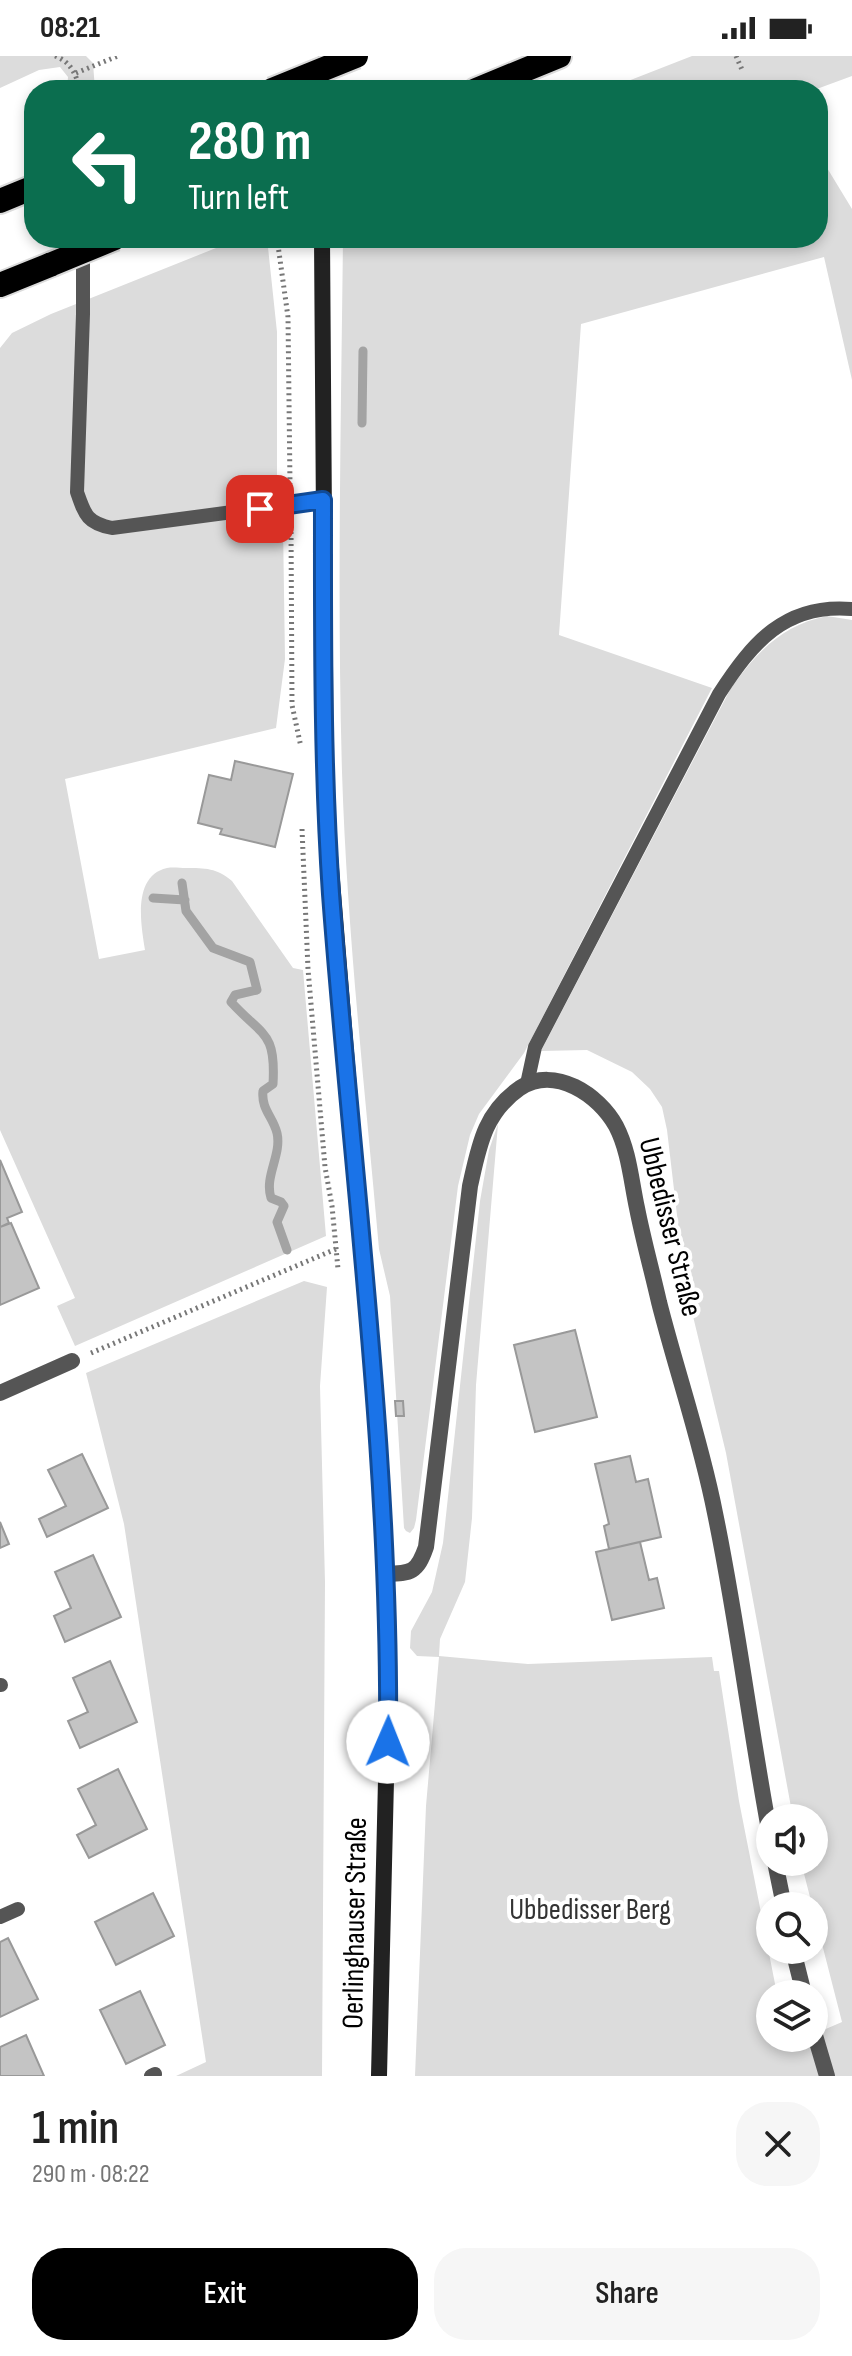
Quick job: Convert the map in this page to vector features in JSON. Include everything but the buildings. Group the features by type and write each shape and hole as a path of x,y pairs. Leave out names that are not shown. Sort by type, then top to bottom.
{"highway":[{"path":"297,80 356,56"},
{"path":"500,80 559,56"},
{"path":"0,201 24,191"},
{"path":"0,285 91,248"}],"main road":[{"path":"323,80 324,56"},
{"name":"Oerlinghauser Straße","path":"322,248 323,681 328,836 375,1403 389,1653 379,2076"}],"street":[{"name":"Ubbedisser Straße","path":"527,1084 552,1080 574,1085 596,1100 615,1125 627,1153 654,1280 696,1430 715,1512 765,1804"},
{"path":"386,1574 412,1571 426,1547 470,1186 480,1137 503,1100 527,1084"},
{"path":"0,1393 72,1361"},
{"path":"820,2052 827,2076"}],"lane":[{"path":"83,248 77,492 85,516 98,525 112,528 323,500"},
{"path":"527,1084 535,1047 719,694 742,658 764,636 790,618 818,609 852,609"},
{"path":"0,1917 18,1909"}],"path":[{"path":"55,56 63,59 76,73 78,80"},
{"path":"76,73 118,56"},
{"path":"736,56 743,72"},
{"path":"278,248 289,345 291,504"},
{"path":"72,1361 336,1249 339,1276"}],"green space":[{"path":"0,56 86,56 93,63 94,80 68,80 60,67 39,70 0,88"},
{"path":"692,56 852,56 852,76 828,85 828,80 631,80"},
{"path":"828,169 852,209 852,380 824,257 581,324 559,635 712,688 524,1053 479,1114 470,1135 458,1186 416,1520 410,1533 404,1528 390,1296 379,1249 348,891 344,832 340,572 343,248 828,248"},
{"path":"216,248 268,248 277,332 277,484 283,526 285,659 276,728 65,779 99,959 145,950 141,903 148,881 156,873 169,868 199,868 216,871 232,881 293,968 303,970 326,1236 75,1346 57,1306 75,1298 0,1130 0,348 12,333 51,314"},
{"name":"Ubbedisser Berg","path":"827,616 852,620 852,2076 415,2076 426,1806 439,1657 417,1656 410,1648 411,1631 432,1592 443,1543 480,1201 489,1150 498,1124 476,1385 472,1518 465,1582 440,1639 439,1656 528,1664 712,1657 714,1671 719,1671 757,1892 756,1964 771,1964 774,1980 756,1980 756,2052 828,2052 828,2028 842,2022 827,1964 828,1892 809,1892 805,1876 828,1876 828,1804 790,1804 726,1453 685,1283 662,1107 650,1089 632,1072 587,1050 541,1051 731,688 772,642 811,620"},
{"path":"304,1281 327,1287 320,1386 325,1582 322,2076 176,2076 206,2062 124,1524 86,1373"}],"waterway":[{"path":"362,423 363,351"},
{"path":"182,883 186,911 213,948 250,962 257,990 235,995 231,1002 265,1036 272,1054 273,1084 263,1091 265,1108 278,1141 269,1190 271,1198 284,1206 277,1222 287,1250"},
{"path":"153,898 185,900"}],"route":[{"path":"260,509 323,500 326,807 382,1492 389,1653 388,1742"}]}
